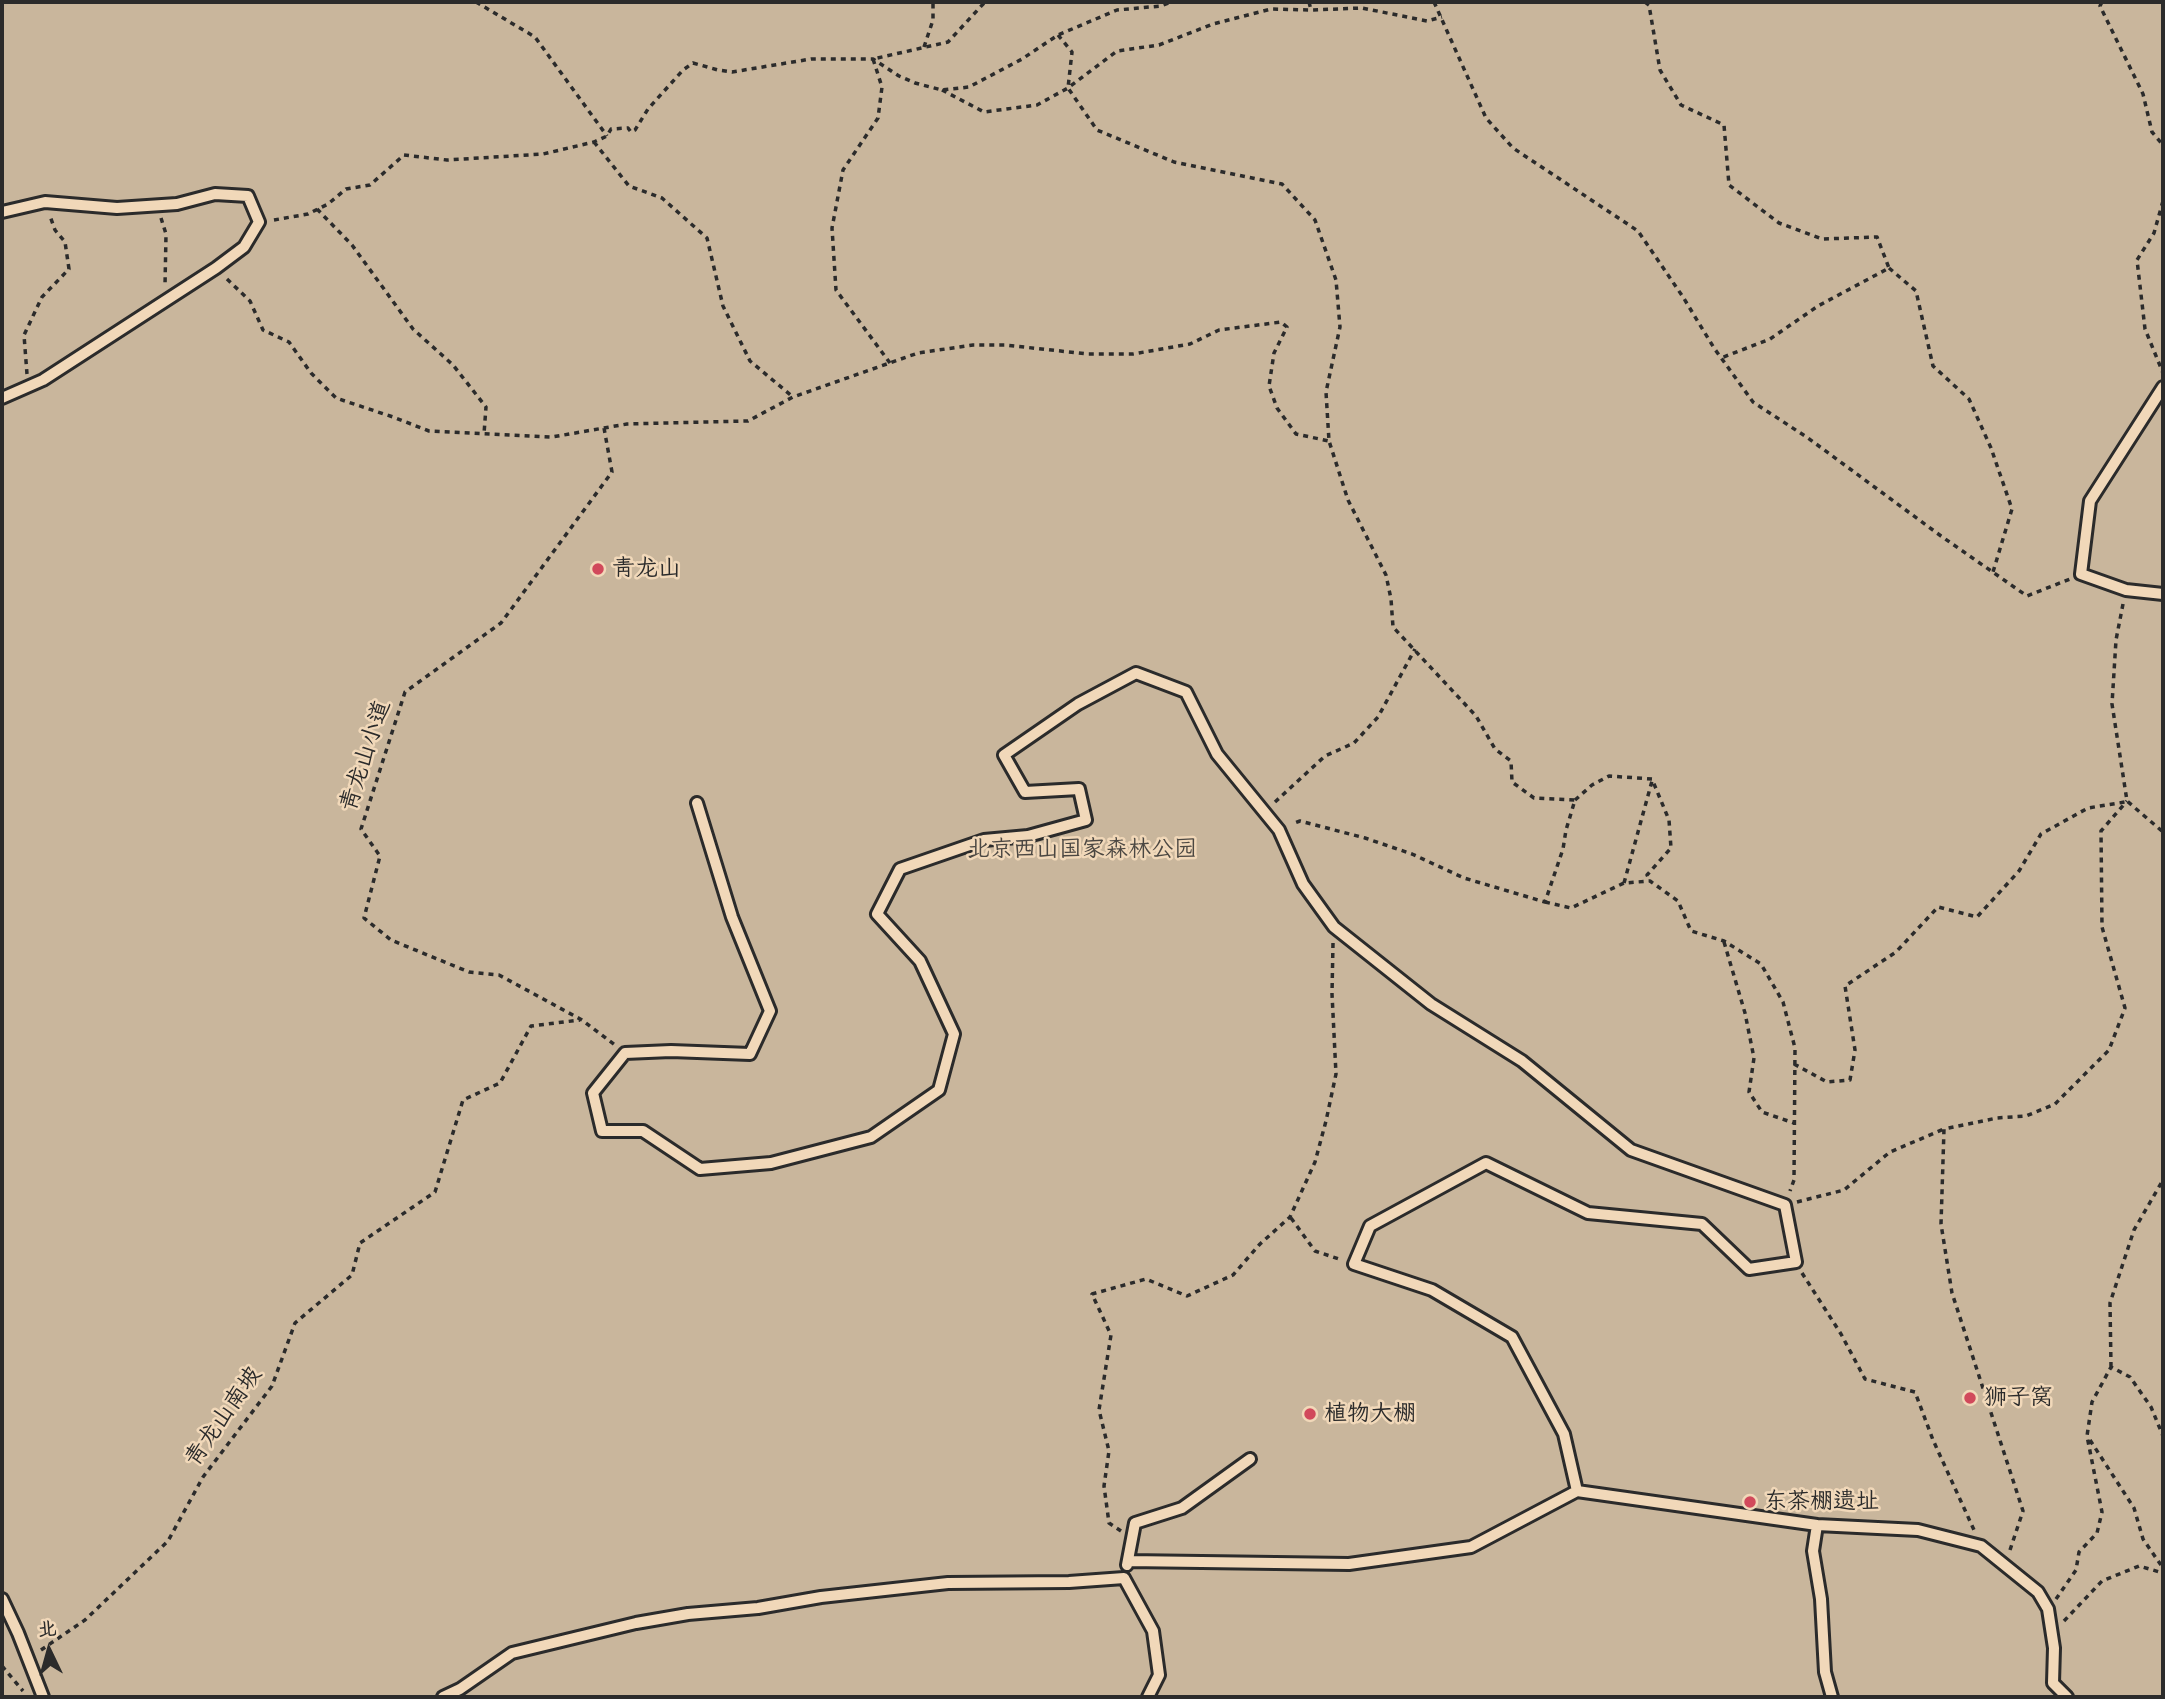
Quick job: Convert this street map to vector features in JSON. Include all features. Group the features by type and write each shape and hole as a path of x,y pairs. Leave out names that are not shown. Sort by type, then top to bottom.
{"lane":[{"path":"2,212 45,202 117,208 177,204 215,194 248,196 259,222 244,247 216,268 43,380 2,398"},
{"path":"2163,387 2090,501 2081,574 2126,590 2163,594"},
{"path":"697,803 732,917 770,1011 750,1054 671,1051 625,1053 593,1093 602,1131 643,1131 699,1170 771,1163 871,1137 939,1090 954,1034 920,961 877,914 900,869 984,840 1028,836 1086,820 1079,789 1025,792 1004,755 1078,704 1136,673 1186,692 1217,754 1279,830 1303,884 1334,927 1431,1004 1522,1060 1631,1150 1785,1205 1796,1262 1749,1269 1702,1224 1588,1213 1486,1163 1370,1226 1354,1264 1432,1290 1511,1337 1564,1434 1577,1491"},
{"path":"1148,1697 1159,1675 1153,1631 1124,1578 1135,1523 1182,1508 1250,1459"},
{"path":"1128,1561 1349,1564 1471,1547 1577,1491 1817,1525 1918,1530 1981,1546 2038,1592 2048,1609 2054,1648 2053,1683 2067,1697"},
{"path":"1817,1525 1813,1550 1821,1599 1825,1672 1832,1697"},
{"path":"443,1697 460,1689 512,1653 636,1623 688,1614 758,1608 821,1597 948,1583 1069,1582 1124,1578"},
{"path":"2,1600 43,1697"}],"path":[{"path":"476,2 535,37 607,136"},
{"path":"924,47 933,20 933,2"},
{"path":"259,222 308,214 328,204 346,189 370,185 404,155 447,160 543,154 594,142 607,136 611,129 628,128 631,132 648,109 693,62 732,72 811,59 873,59 948,41 985,2"},
{"path":"1148,8 1150,2"},
{"path":"942,90 969,87 1022,59 1058,35 1117,10 1148,8 1171,2"},
{"path":"1309,2 1311,10"},
{"path":"1434,2 1486,118 1513,148 1638,231 1721,358 1754,402 2027,596 2081,574"},
{"path":"1645,2 1649,5 1660,70 1681,105 1724,125 1729,185 1780,223 1822,239 1877,237 1889,268 1916,291 1933,366 1969,399 1991,448 2012,509 1993,572"},
{"path":"2102,2 2100,6 2143,94 2152,132 2163,145"},
{"path":"873,59 899,76 942,90 984,112 1037,104 1068,88 1117,51 1159,45 1213,24 1271,9 1362,8 1427,21 1442,18"},
{"path":"1058,35 1072,52 1068,88 1097,130 1174,162 1282,184 1315,220 1336,280 1340,327 1326,391 1329,441 1348,500 1386,575 1393,627 1476,716 1495,749 1511,761 1512,782 1534,798 1575,800"},
{"path":"873,59 882,87 878,118 843,170 832,228 836,290 891,364"},
{"path":"594,142 629,186 662,198 707,238 723,306 750,360 793,397"},
{"path":"2163,201 2154,233 2137,260 2145,328 2163,373"},
{"path":"28,386 23,335 42,296 69,269 65,242 55,230 45,202"},
{"path":"147,206 162,218 166,234 164,302"},
{"path":"317,209 352,245 413,329 453,365 486,407 484,434"},
{"path":"216,268 250,301 263,330 289,342 310,373 336,398 429,431 552,437 627,424 748,421 793,397 918,353 973,345 1005,345 1088,354 1133,354 1189,344 1219,330 1281,322 1287,327 1274,353 1269,386 1277,408 1296,434 1329,441"},
{"path":"1721,358 1770,339 1818,306 1889,268"},
{"name":"青龙山小道","path":"604,428 612,472 502,623 405,692 361,829 380,856 364,918 391,940 468,972 499,975 582,1020 625,1053"},
{"path":"2126,590 2116,640 2112,704 2127,801 2163,832"},
{"path":"1264,813 1325,757 1354,743 1378,718 1415,649"},
{"path":"1545,902 1563,849 1575,800 1592,785 1609,776 1652,779"},
{"path":"1652,779 1669,820 1671,848 1647,875 1650,881 1678,901 1691,931 1724,941 1761,964 1783,1002 1795,1048 1794,1180 1785,1205"},
{"path":"1624,884 1652,779"},
{"path":"1794,1064 1827,1082 1850,1080 1855,1051 1845,986 1896,952 1938,907 1977,917 2020,871 2041,834 2088,808 2127,801"},
{"path":"1785,1205 1844,1190 1890,1152 1944,1129 1997,1118 2026,1116 2055,1104 2109,1050 2125,1008 2102,927 2101,831 2127,801"},
{"path":"1279,830 1300,821 1365,838 1412,854 1464,878 1571,908 1624,884 1650,881"},
{"path":"1132,1539 1109,1523 1104,1486 1109,1451 1099,1410 1111,1335 1091,1294 1146,1279 1187,1296 1233,1275 1260,1244 1290,1217 1315,1162 1336,1074 1332,994 1334,927"},
{"path":"1724,941 1745,1013 1754,1058 1749,1092 1762,1112 1794,1124"},
{"name":"青龙山南坡","path":"28,1658 85,1620 168,1541 203,1477 272,1386 295,1323 352,1275 360,1243 435,1192 463,1100 500,1083 531,1026 582,1020"},
{"path":"1944,1129 1941,1224 1952,1293 2023,1511 2006,1566"},
{"path":"2048,1609 2076,1570 2079,1552 2096,1533 2102,1512 2087,1436 2092,1402 2111,1367 2110,1303 2134,1230 2163,1180"},
{"path":"1290,1217 1315,1251 1354,1264"},
{"path":"1796,1262 1841,1334 1865,1379 1915,1392 1933,1440 1981,1546"},
{"path":"2111,1367 2130,1377 2151,1407 2163,1436"},
{"path":"2087,1436 2134,1508 2143,1539 2163,1568"},
{"path":"2052,1634 2102,1581 2139,1566 2163,1573"},
{"path":"2,1666 29,1697"}],"green space":[{"name":"北京西山国家森林公园","path":"2,2 2163,2 2163,1697 2,1697"}],"place":[{"name":"青龙山","path":"598,569"},
{"name":"狮子窝","path":"1970,1398"},
{"name":"植物大棚","path":"1310,1414"},
{"name":"东茶棚遗址","path":"1750,1502"}]}
